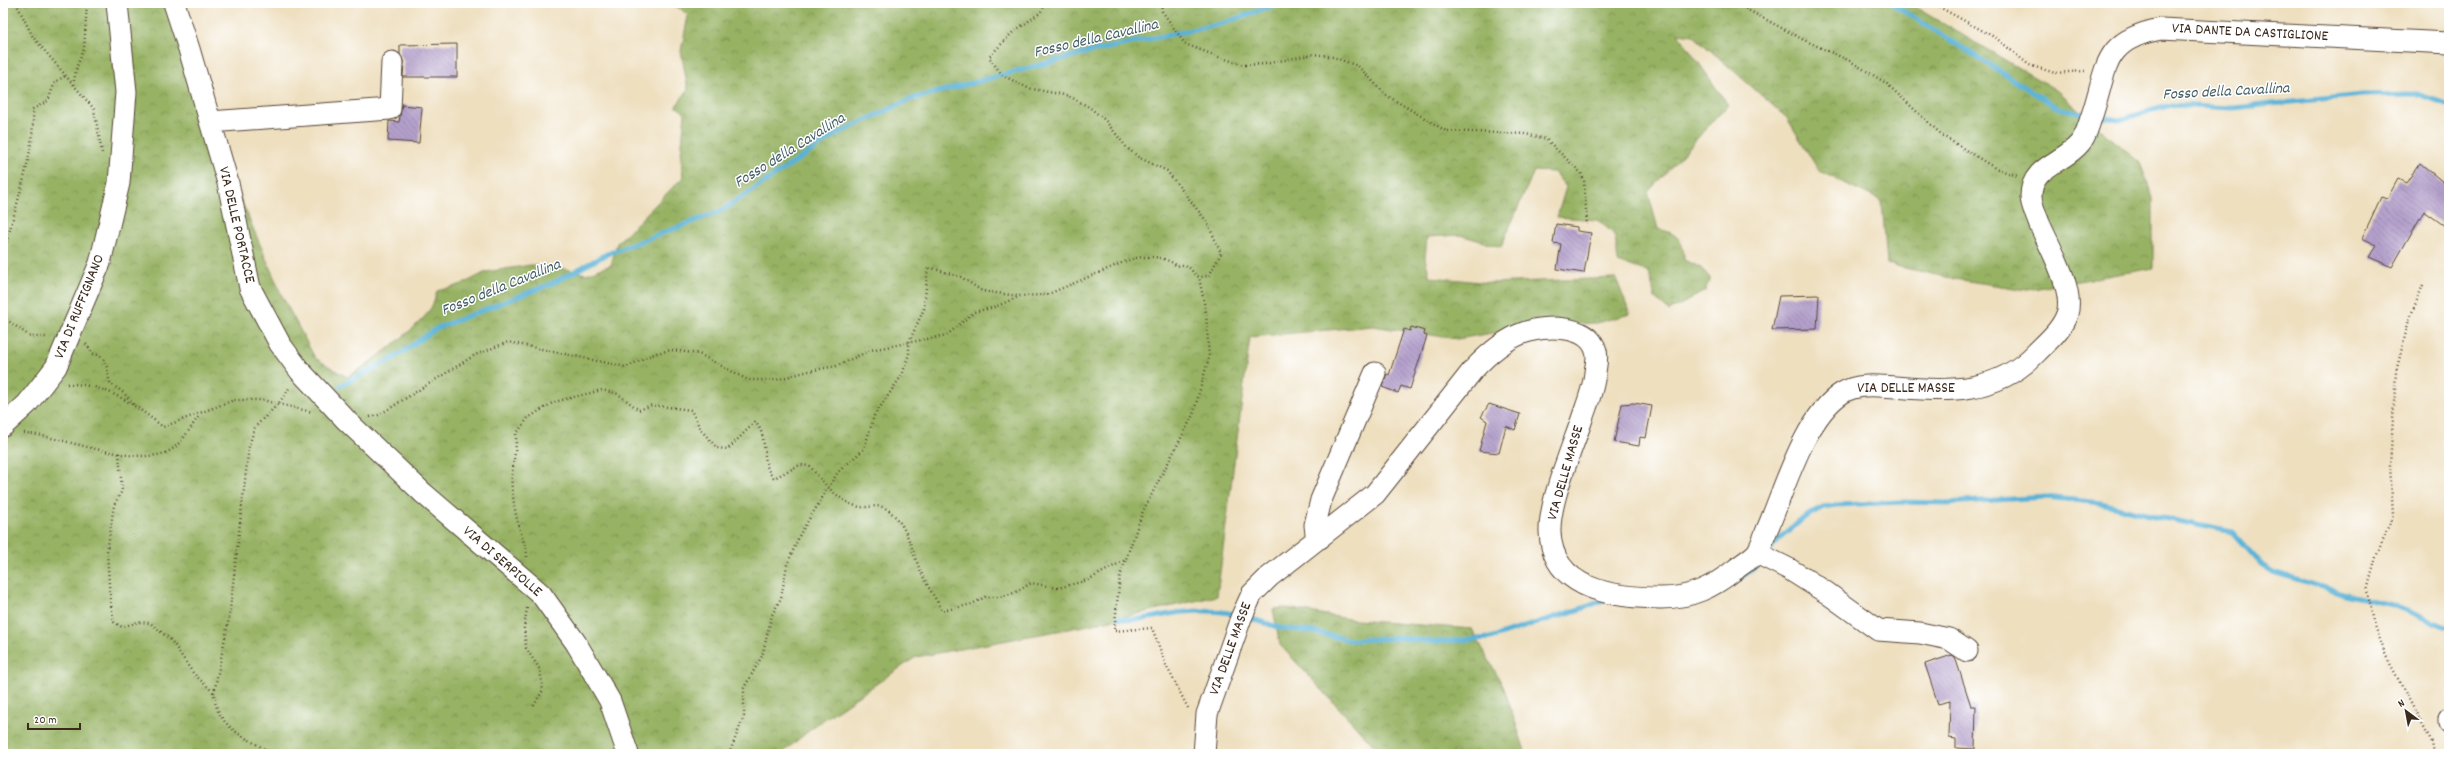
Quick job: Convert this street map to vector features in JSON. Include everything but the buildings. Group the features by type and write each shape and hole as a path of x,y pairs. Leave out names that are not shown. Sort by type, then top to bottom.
{"street":[{"name":"VIA DI RUFFIGNANO","path":"12,429 27,404 49,376 68,342 100,263 119,184 126,92 117,3"},
{"name":"VIA DELLE PORTACCE","path":"174,3 190,49 228,183 250,288 280,344 300,371 347,421"},
{"name":"VIA DANTE DA CASTIGLIONE","path":"2100,88 2112,55 2123,42 2136,36 2162,28 2449,43"},
{"path":"210,122 390,109 392,62"},
{"path":"2032,182 2039,174 2075,148 2084,136 2100,88"},
{"name":"VIA DELLE MASSE","path":"1204,754 1207,714 1241,618 1252,594 1269,577 1375,494 1434,416 1489,353 1523,333 1546,329 1572,330 1585,334 1596,351 1595,378 1554,507 1550,530 1554,554 1564,571 1584,586 1617,595 1679,598 1701,593 1722,580 1757,553 1805,440 1820,414 1840,394 1856,386 1945,391 1998,380 2030,360 2058,330 2068,312 2067,287 2030,199 2032,182"},
{"path":"1320,538 1316,534 1315,525 1320,500 1375,373"},
{"name":"VIA DI SERPIOLLE","path":"347,421 423,493 530,587 541,594 576,643 610,701 628,754"},
{"path":"1757,553 1821,589 1878,630 1920,633 1949,639 1967,651"},
{"path":"2449,718 2449,723"}],"path":[{"path":"16,3 33,37 94,109 99,144 104,160"},
{"path":"73,86 77,66 84,49 87,3"},
{"path":"1046,3 1040,13 1013,32 989,57 995,68 1002,75 1028,88 1069,96 1089,107 1105,120 1127,148 1140,158 1167,171 1207,222 1221,253 1209,276 1199,278"},
{"path":"1161,3 1162,11 1184,44 1219,57 1244,65 1265,64 1314,54 1333,57 1358,66 1386,95 1446,130 1482,134 1526,134 1546,139 1581,173 1584,181 1587,225"},
{"path":"1735,3 1804,40 1850,61 1886,83 1943,136 1995,168 2032,182"},
{"path":"1932,3 1996,38 2029,65 2100,88"},
{"path":"3,258 23,181 34,120 33,109 48,101 55,82 65,76"},
{"path":"729,754 744,716 744,688 762,656 772,615 781,598 787,565 800,534 838,472 864,448 874,416 902,375 909,354 909,342 924,309 928,267 961,277 982,291 1020,296 1046,294 1106,270 1119,262 1143,256 1165,258 1177,266 1184,264 1199,278 1206,313 1209,357 1193,415 1143,511 1125,560 1120,576 1114,632 1152,628 1166,665 1182,694 1191,716"},
{"path":"3,267 6,272 3,281"},
{"path":"2423,285 2407,327 2396,372 2390,465 2393,514 2376,557 2367,591 2374,626 2386,656 2432,744 2434,754"},
{"path":"347,421 379,415 474,355 508,342 626,367 656,353 672,350 699,354 748,380 776,380 809,370 836,366 871,350 947,336 974,312 995,307 1020,296"},
{"path":"3,317 31,337 54,337 68,342 86,344 93,354 99,355 108,366 109,381 124,392 135,405"},
{"path":"273,754 229,729 214,706 214,693 229,618 249,446 255,427 278,403 300,371"},
{"path":"49,376 61,384 93,387 110,392 135,405 163,427 201,414 234,400 262,400 316,413"},
{"path":"527,561 527,550 517,520 512,488 512,461 516,449 516,434 528,418 544,410 554,402 602,390 618,394 639,410 652,405 691,410 702,430 717,448 728,449 754,422 761,429 768,472 774,478 800,465 810,466 821,482 851,503 860,507 883,507 895,516 914,549 923,576 942,611 972,604 985,596 1000,597 1014,593 1031,583 1058,588 1088,580 1125,560"},
{"path":"12,429 132,456 165,453 178,444 201,414"},
{"path":"119,453 122,491 114,505 107,552 110,599 114,622 122,627 138,622 150,623 171,640 193,673 214,693"},
{"path":"530,587 524,628 526,648 540,670 543,690 533,707"}],"green space":[{"path":"3,3 186,3 189,49 241,200 282,296 315,358 347,377 378,356 414,328 430,309 437,291 463,284 486,272 531,265 557,267 586,274 611,265 617,243 683,177 681,155 685,113 676,106 688,90 681,51 688,16 681,9 668,3 1908,3 2056,90 2140,163 2153,198 2153,268 2027,290 1955,279 1887,264 1882,201 1819,171 1787,118 1693,35 1678,33 1728,105 1648,192 1658,229 1675,235 1683,247 1684,260 1700,267 1710,278 1705,291 1669,311 1655,298 1649,272 1618,262 1615,235 1598,220 1557,217 1566,187 1554,172 1534,171 1501,247 1460,235 1427,237 1425,259 1430,277 1490,283 1616,278 1630,314 1596,323 1533,326 1457,339 1373,326 1250,337 1217,596 1084,626 916,657 817,724 781,754 3,754"},
{"path":"1286,608 1355,620 1472,629 1504,688 1526,754 1382,754 1280,645 1273,609"}],"waterway":[{"name":"Fosso della Cavallina","path":"340,386 394,358 437,328 553,283 607,254 721,211 837,134 911,99 1089,52 1224,23 1280,3"},
{"name":"Fosso della Cavallina","path":"1891,3 2058,108 2087,114"},
{"name":"Fosso della Cavallina","path":"2097,116 2118,120 2171,105 2233,108 2362,95 2418,94 2449,105"},
{"path":"1768,553 1774,543 1805,517 1823,507 1836,505 1903,502 1945,503 2046,497 2101,503 2158,517 2232,532 2262,565 2273,572 2349,595 2392,605 2449,628"},
{"path":"1739,579 1763,561"},
{"path":"1246,617 1281,628 1314,632 1350,640 1401,638 1434,642 1490,638 1586,607 1606,599"},
{"path":"1119,618 1144,619 1199,611 1238,615"}]}
